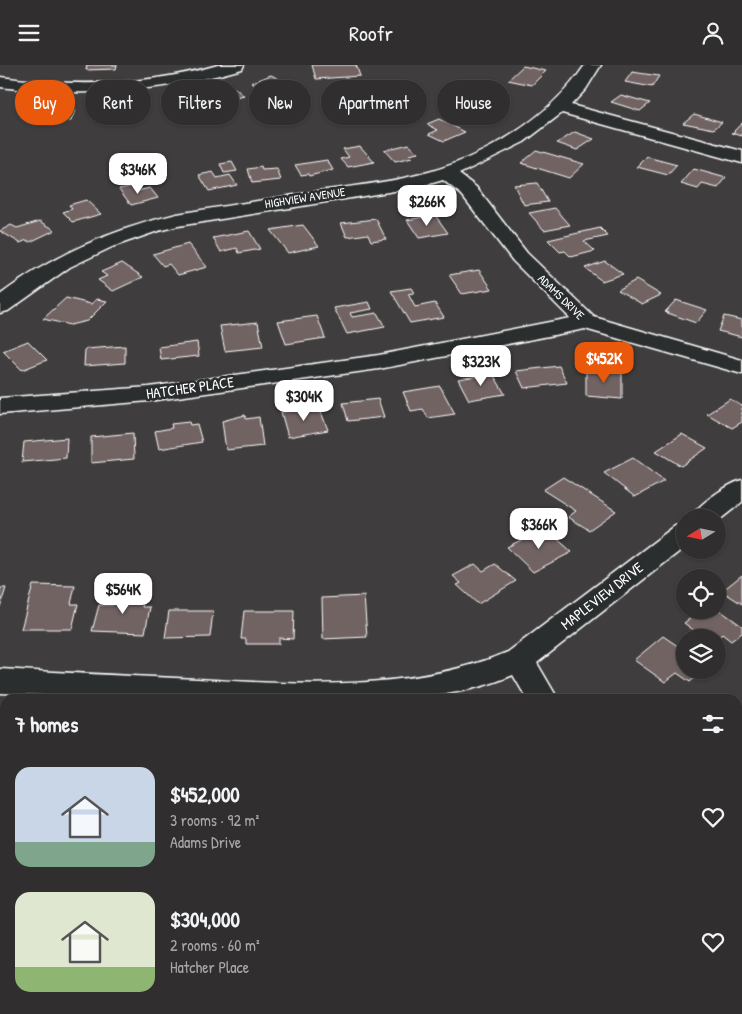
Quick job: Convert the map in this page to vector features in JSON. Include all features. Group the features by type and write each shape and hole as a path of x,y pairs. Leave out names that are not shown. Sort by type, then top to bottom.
{"street":[{"path":"0,82 34,87 128,88 175,81 236,65"},
{"name":"HIGHVIEW AVENUE","path":"0,306 57,265 104,241 138,230 177,220 419,181 448,174 512,141 560,107 588,75 593,65"},
{"path":"560,107 742,157"},
{"name":"ADAMS DRIVE","path":"448,174 469,191 520,257 586,322 742,367"},
{"name":"HATCHER PLACE","path":"0,406 149,394 379,362 586,322"},
{"path":"715,509 742,489"},
{"name":"MAPLEVIEW DRIVE","path":"341,694 408,689 493,671 519,660 676,540"},
{"path":"519,660 540,694"},
{"name":"MAPLEVIEW DRIVE","path":"0,681 245,694"}],"building":[{"path":"87,65 117,65 116,69 86,70"},
{"path":"312,65 356,65 360,76 316,79"},
{"path":"523,66 546,71 532,85 508,80"},
{"path":"632,72 659,76 652,87 625,82"},
{"path":"271,75 281,80 258,80"},
{"path":"621,95 650,103 640,111 611,102"},
{"path":"694,114 722,122 714,129 683,123"},
{"path":"437,120 437,125 451,125 465,132 444,141 429,134 438,130 427,124"},
{"path":"742,123 742,136 732,133"},
{"path":"575,132 594,139 577,150 557,143"},
{"path":"408,144 418,153 409,155 412,158 395,162 384,150"},
{"path":"360,146 374,162 348,167 341,159 349,157 343,149"},
{"path":"536,150 584,164 569,178 521,163"},
{"path":"647,157 677,165 668,175 637,167"},
{"path":"327,160 333,170 309,176 308,174 301,175 295,165"},
{"path":"232,162 237,171 224,173 220,164"},
{"path":"261,167 262,170 277,169 281,180 252,183 248,169"},
{"path":"694,169 726,178 718,188 702,184 698,189 681,184"},
{"path":"213,172 217,178 230,175 237,185 209,191 199,175"},
{"path":"537,183 548,202 524,205 514,185"},
{"path":"133,186 137,191 150,188 158,198 131,205 119,189"},
{"path":"86,200 101,214 73,222 63,212 72,209 69,205"},
{"path":"555,208 570,225 544,230 529,213"},
{"path":"435,215 448,233 419,238 407,220"},
{"path":"376,219 386,239 371,241 368,234 347,237 341,223"},
{"path":"40,221 55,230 30,242 27,240 20,243 0,231 11,225 17,228"},
{"path":"303,225 319,246 288,253 270,230"},
{"path":"600,228 608,236 584,241 595,251 571,257 565,251 560,252 548,240"},
{"path":"249,231 260,249 239,253 237,248 221,252 213,238"},
{"path":"188,244 207,267 178,275 169,264 163,266 153,254"},
{"path":"605,261 623,274 602,281 585,268"},
{"path":"122,263 143,277 113,291 98,280 107,276 101,272"},
{"path":"479,270 492,289 462,294 449,275"},
{"path":"636,280 661,295 642,304 618,290"},
{"path":"411,288 414,293 408,294 415,307 435,303 444,317 410,323 391,291"},
{"path":"66,298 91,304 97,299 107,301 87,321 70,325 43,319"},
{"path":"676,300 707,310 696,323 665,312"},
{"path":"369,302 372,309 350,313 352,317 377,313 385,327 347,334 334,308"},
{"path":"317,316 325,338 286,344 278,321"},
{"path":"724,316 742,320 742,337 718,331"},
{"path":"258,322 263,347 225,351 220,326"},
{"path":"28,341 47,360 22,370 3,351"},
{"path":"197,342 199,356 161,360 159,347"},
{"path":"125,346 125,363 84,366 85,349"},
{"path":"559,366 567,383 524,388 516,371"},
{"path":"586,368 622,371 622,399 586,396"},
{"path":"493,374 505,394 469,400 458,379"},
{"path":"440,386 455,414 428,418 423,409 411,411 403,392"},
{"path":"378,399 384,417 348,421 343,403"},
{"path":"730,399 742,406 742,422 732,428 707,414"},
{"path":"319,407 328,430 288,437 281,412"},
{"path":"245,415 246,419 259,417 263,446 226,450 222,421"},
{"path":"189,422 190,425 197,424 202,442 159,449 155,431 172,428 171,424"},
{"path":"133,433 134,459 91,463 91,437"},
{"path":"682,434 707,448 681,466 656,451"},
{"path":"67,438 66,458 22,462 24,442"},
{"path":"633,458 664,481 635,497 604,473"},
{"path":"563,477 616,511 589,530 568,517 576,511 543,490"},
{"path":"545,528 572,552 533,572 507,547"},
{"path":"475,564 483,571 495,564 516,581 478,604 457,585 461,583 453,576"},
{"path":"742,575 742,604 726,594 726,588"},
{"path":"33,585 75,586 71,604 78,604 72,629 21,629"},
{"path":"0,588 6,588 0,607"},
{"path":"115,594 145,595 142,607 150,607 145,633 92,631 99,605 113,605"},
{"path":"364,596 367,637 323,639 322,598"},
{"path":"169,611 213,611 210,637 165,638"},
{"path":"244,611 294,611 293,639 279,638 279,644 246,644 246,639 241,639"},
{"path":"726,615 742,626 742,633 731,641 726,637 726,629 692,629 684,623 689,619 726,619"},
{"path":"663,636 676,645 676,674 665,682 634,660"}]}
